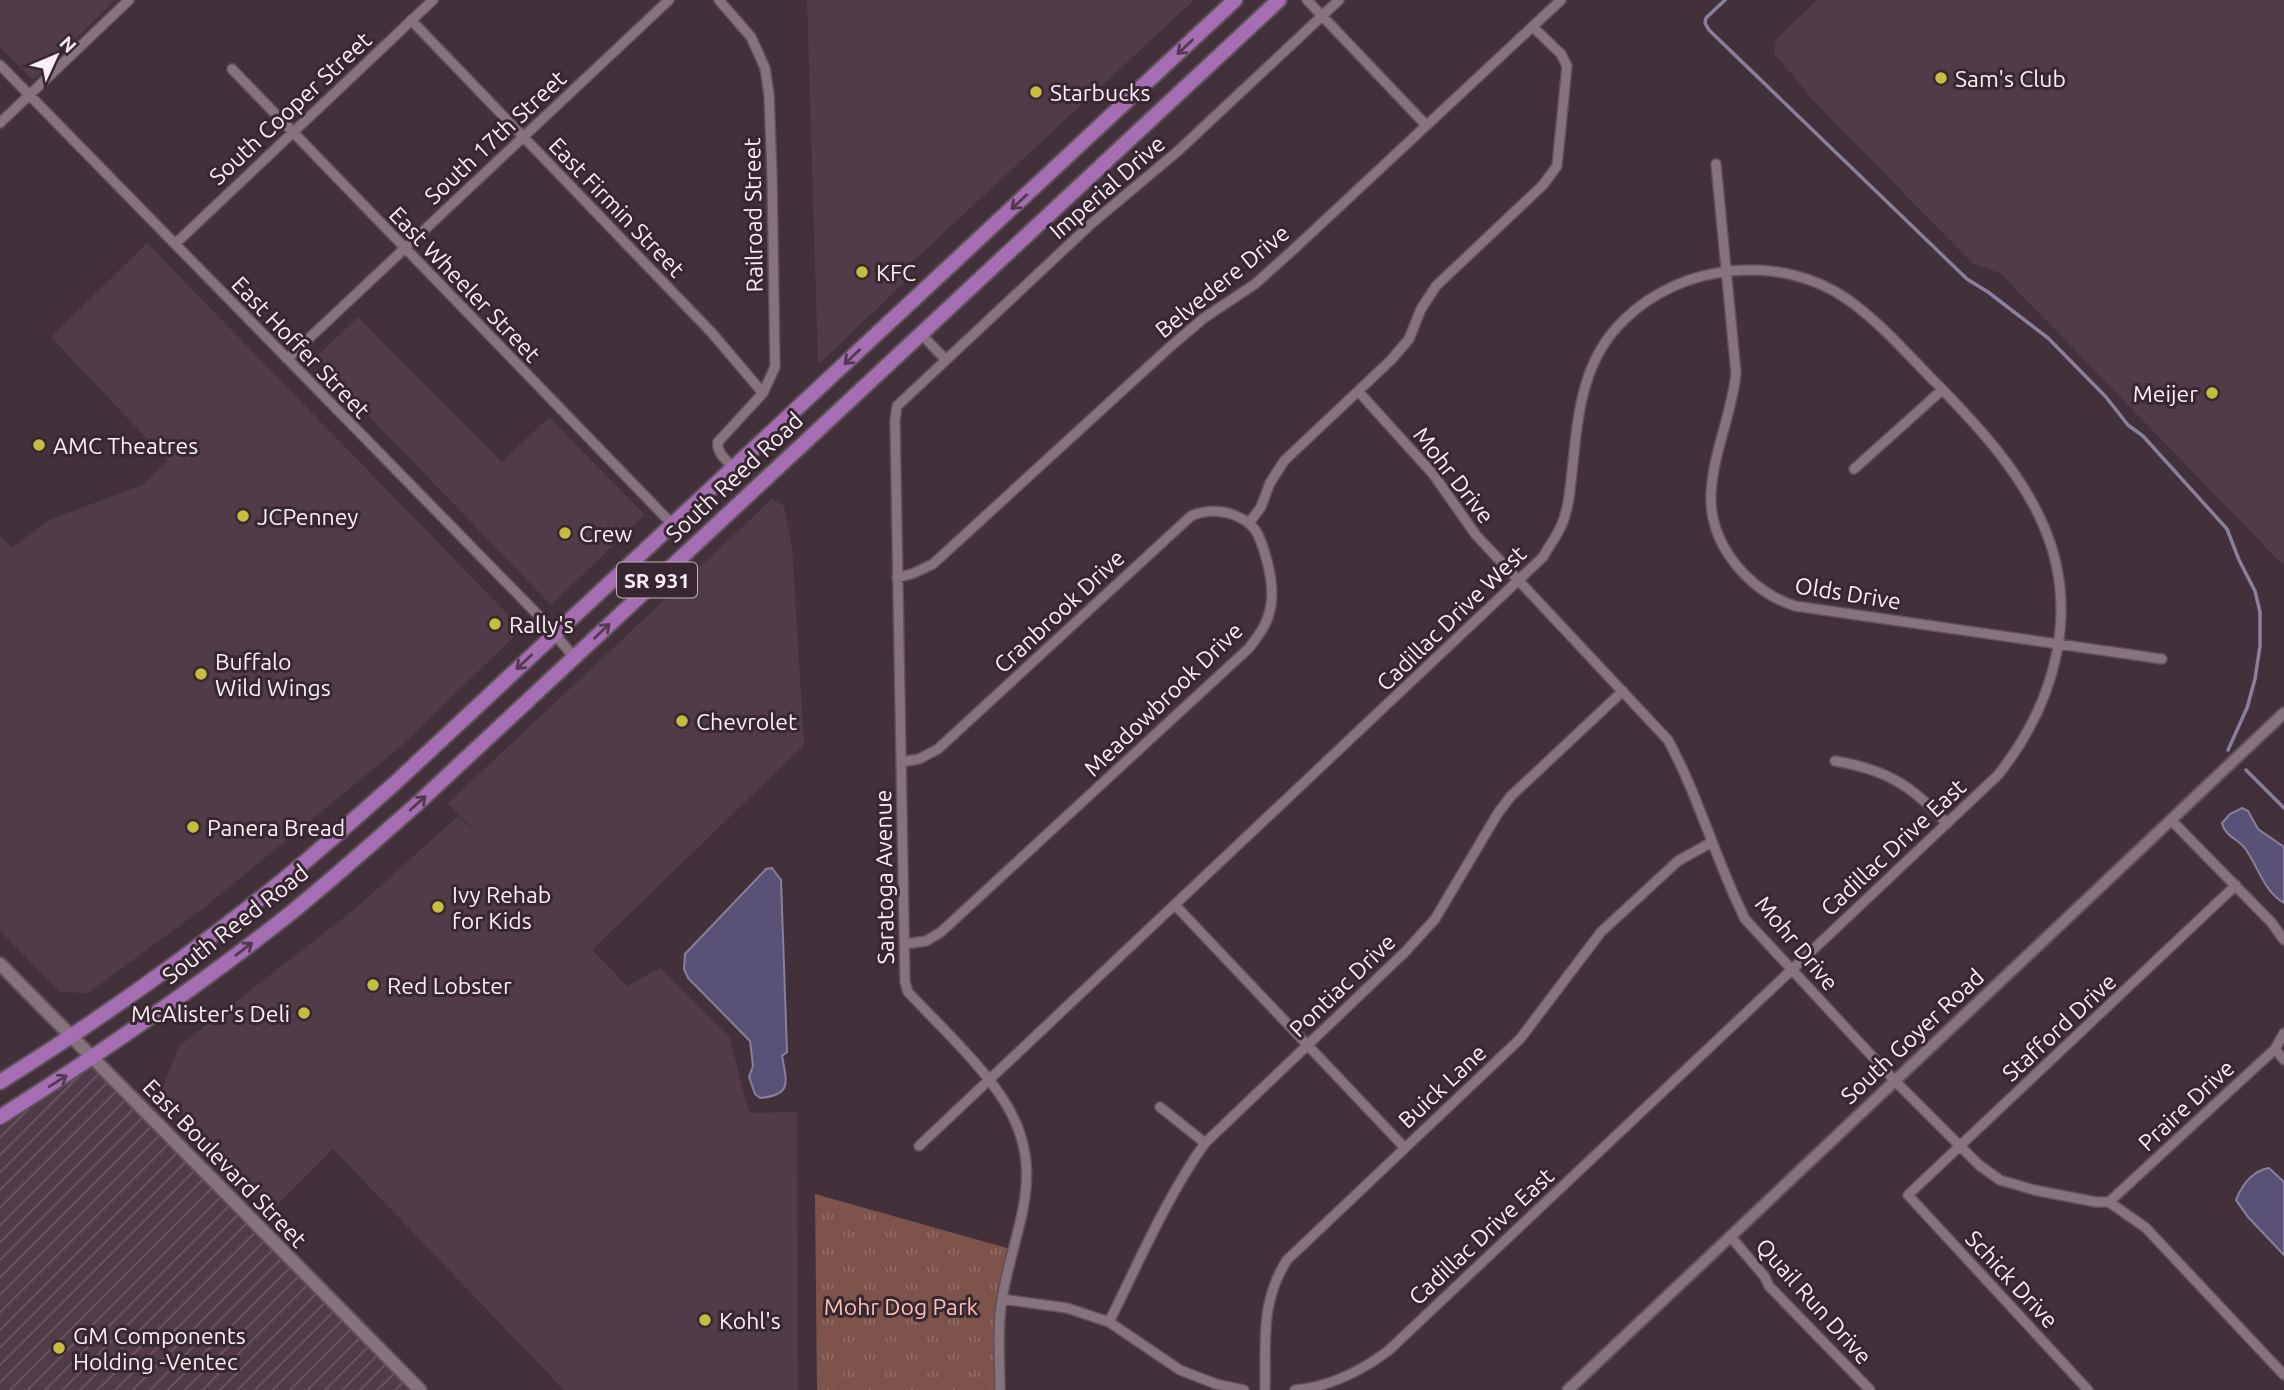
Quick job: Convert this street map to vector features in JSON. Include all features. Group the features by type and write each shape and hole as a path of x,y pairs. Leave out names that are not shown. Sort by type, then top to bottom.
{"main road":[{"name":"South Reed Road","path":"0,1082 72,1037 180,959 294,871 394,784 1235,0"},
{"name":"South Reed Road","path":"0,1117 93,1059 203,981 294,910 417,804 1279,0"},
{"name":"East Boulevard Street","path":"0,964 420,1390"}],"street":[{"path":"0,123 129,0"},
{"name":"South Cooper Street","path":"175,244 433,0"},
{"name":"South 17th Street","path":"287,359 668,0"},
{"name":"Railroad Street","path":"719,0 751,37 765,68 769,95 775,367 763,393"},
{"path":"1307,0 1426,125"},
{"name":"Imperial Drive","path":"900,403 1091,224 1178,151 1339,0"},
{"name":"Belvedere Drive","path":"897,578 933,564 1171,346 1204,318 1245,292 1294,249 1561,0"},
{"name":"East Firmin Street","path":"411,20 712,333 763,393"},
{"path":"1249,523 1261,507 1270,483 1284,461 1391,360 1409,339 1421,309 1436,286 1543,185 1557,166 1567,66 1561,54 1533,27"},
{"name":"East Hoffer Street","path":"0,65 555,634 574,657"},
{"name":"East Wheeler Street","path":"232,69 672,524"},
{"name":"Olds Drive","path":"1716,164 1736,373 1711,495 1715,522 1734,564 1778,601 1795,606 2162,660"},
{"name":"Cadillac Drive West","path":"919,1146 1543,557 1562,524 1569,499 1580,400 1590,369 1606,341 1625,318 1658,293 1688,279 1726,270 1770,271 1801,278 1847,299 1875,321 1942,390"},
{"path":"921,334 946,360"},
{"path":"1854,469 1942,390"},
{"name":"Cadillac Drive East","path":"1294,1390 1342,1378 1388,1351 1947,824 1998,775 2020,748 2041,709 2060,645 2060,602 2055,561 2041,519 2021,483 1942,390"},
{"name":"Mohr Drive","path":"1358,391 1433,474 1476,535 1668,740 1682,767 1729,887 1745,919 1895,1081 1979,1165 2000,1180 2034,1190 2109,1202 2146,1228 2284,1375"},
{"path":"733,467 721,454 717,447 718,442 763,393"},
{"name":"Saratoga Avenue","path":"900,403 895,420 905,982 908,992 989,1080 1021,1132 1028,1180 1024,1211 1002,1299 999,1329 1000,1390"},
{"name":"Cranbrook Drive","path":"901,762 919,759 939,748 1191,516 1218,511 1242,517 1249,523"},
{"name":"Meadowbrook Drive","path":"905,944 926,941 941,932 1249,648 1263,629 1270,610 1271,577 1261,540 1249,523"},
{"name":"Pontiac Drive","path":"1109,1322 1188,1166 1205,1143 1406,951 1435,919 1498,813 1511,796 1623,691"},
{"name":"South Goyer Road","path":"1568,1390 2284,713"},
{"path":"1835,761 1864,766 1893,777 1918,795 1947,824"},
{"path":"2171,820 2271,922 2284,940"},
{"name":"Buick Lane","path":"1265,1390 1266,1312 1269,1296 1287,1260 1520,1039 1601,932 1678,861 1712,842"},
{"name":"Stafford Drive","path":"1908,1195 2236,886"},
{"path":"1175,905 1405,1147"},
{"name":"Praire Drive","path":"2109,1202 2275,1049 2284,1033"},
{"path":"2275,1049 2284,1060"},
{"path":"1160,1107 1205,1143"},
{"name":"Schick Drive","path":"1908,1195 2088,1390"},
{"name":"Quail Run Drive","path":"1730,1236 1765,1276 1769,1286 1870,1390"},
{"path":"1002,1299 1067,1308 1109,1322 1180,1370 1216,1384 1244,1390"}],"shaded area":[{"path":"0,0 115,0 33,80 0,47"},
{"path":"807,0 1194,0 909,265 909,278 821,362 818,361"},
{"path":"1817,0 2284,0 2284,566 2000,273 1972,263 1812,99 1774,53 1776,40"},
{"path":"147,243 522,629 400,747 205,907 88,993 60,992 0,931 0,536 12,548 49,520 142,485 168,461 51,337"},
{"path":"358,317 502,462 549,417 645,515 551,605 314,359"},
{"path":"772,499 784,506 792,546 804,745 592,950 627,986 660,968 729,1036 749,1113 797,1112 798,1390 564,1390 333,1149 274,1208 160,1095 179,1046 355,909 458,816 488,845 448,803"},
{"path":"2242,808 2248,811 2258,829 2284,847 2284,903 2266,885 2244,847 2223,827 2222,823 2230,814"},
{"path":"772,868 781,880 787,1052 782,1056 786,1080 785,1086 778,1094 760,1098 755,1094 749,1077 753,1066 750,1041 688,978 684,969 685,954 766,869"},
{"path":"93,1059 422,1390 0,1390 0,1115"},
{"path":"2269,1168 2284,1182 2284,1255 2248,1217 2236,1200 2248,1180"}],"green space":[{"name":"Mohr Dog Park","path":"815,1194 1014,1250 1002,1299 1000,1390 817,1390"}],"waterway":[{"path":"1725,0 1706,18 1705,23 1709,30 1967,279 2048,338 2106,397 2128,425 2143,436 2227,529 2255,591 2260,612 2260,646 2255,679 2247,708 2228,750"},
{"path":"2246,770 2284,808"}],"place":[{"name":"Sam's Club","path":"1941,78"},
{"name":"Starbucks","path":"1036,92"},
{"name":"KFC","path":"862,272"},
{"name":"Meijer","path":"2212,393"},
{"name":"AMC Theatres","path":"39,445"},
{"name":"JCPenney","path":"243,516"},
{"name":"Crew","path":"565,533"},
{"name":"Rally's","path":"495,624"},
{"name":"Buffalo Wild Wings","path":"201,674"},
{"name":"Chevrolet","path":"682,721"},
{"name":"Panera Bread","path":"193,827"},
{"name":"Ivy Rehab for Kids","path":"438,907"},
{"name":"Red Lobster","path":"373,985"},
{"name":"McAlister's Deli","path":"304,1013"},
{"name":"Kohl's","path":"705,1320"},
{"name":"GM Components Holding -Ventec","path":"59,1348"}]}
